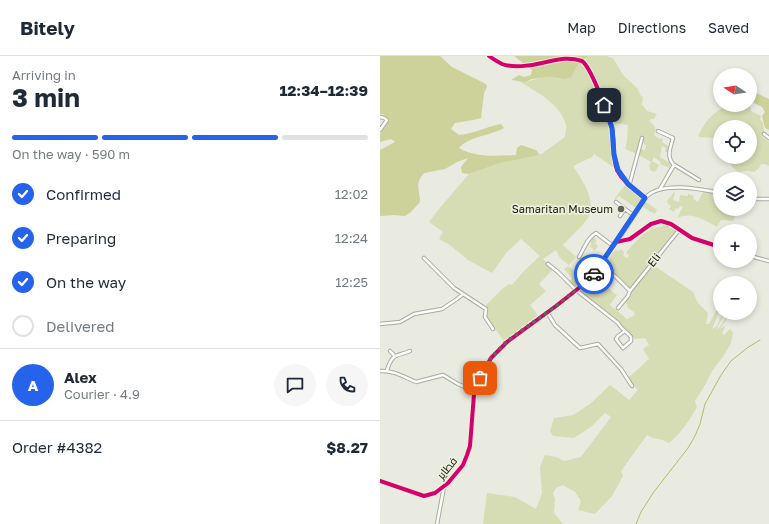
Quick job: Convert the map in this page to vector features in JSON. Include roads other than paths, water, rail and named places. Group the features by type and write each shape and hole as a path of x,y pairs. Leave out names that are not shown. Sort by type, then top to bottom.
{"street":[{"path":"489,56 502,64 522,66 542,63 557,57 565,56 581,60 589,68 600,93 612,128 614,155 618,170 629,186 645,198 651,193 677,187 713,192"},
{"path":"380,117 386,119 386,122 380,130"},
{"path":"658,131 673,138 669,156 674,165 699,180"},
{"path":"764,134 769,138"},
{"path":"629,186 642,138"},
{"path":"660,190 674,165"},
{"name":"فطاير","path":"380,481 424,496 430,495 444,487 461,467 467,456 474,394 480,378 492,357 506,342 590,279 645,198"},
{"path":"757,199 769,199"},
{"path":"616,202 634,215"},
{"path":"620,216 625,209"},
{"path":"579,257 584,246 596,233 614,244 631,239 649,226 658,222 667,223 694,238 713,245"},
{"name":"Eli","path":"618,308 679,230"},
{"path":"424,258 454,288 486,309 486,317 493,329"},
{"path":"757,258 769,261"},
{"path":"548,264 576,290 618,323 631,337 632,340 623,348 616,339 625,331"},
{"path":"600,266 616,277 630,291"},
{"path":"380,324 400,322 414,314 442,309 463,294"},
{"path":"547,312 555,324 580,348 598,344 621,369 632,386"},
{"path":"390,351 394,354 394,357"},
{"path":"387,370 394,357 398,354 410,351"},
{"path":"380,371 387,370 416,382 443,375 458,384 475,391"},
{"path":"437,524 444,487"}],"waterway":[{"path":"636,524 641,512 653,493 688,448 695,436 705,404 721,375 731,361 760,340"}],"place":[{"name":"Samaritan Museum","path":"621,209"}]}
